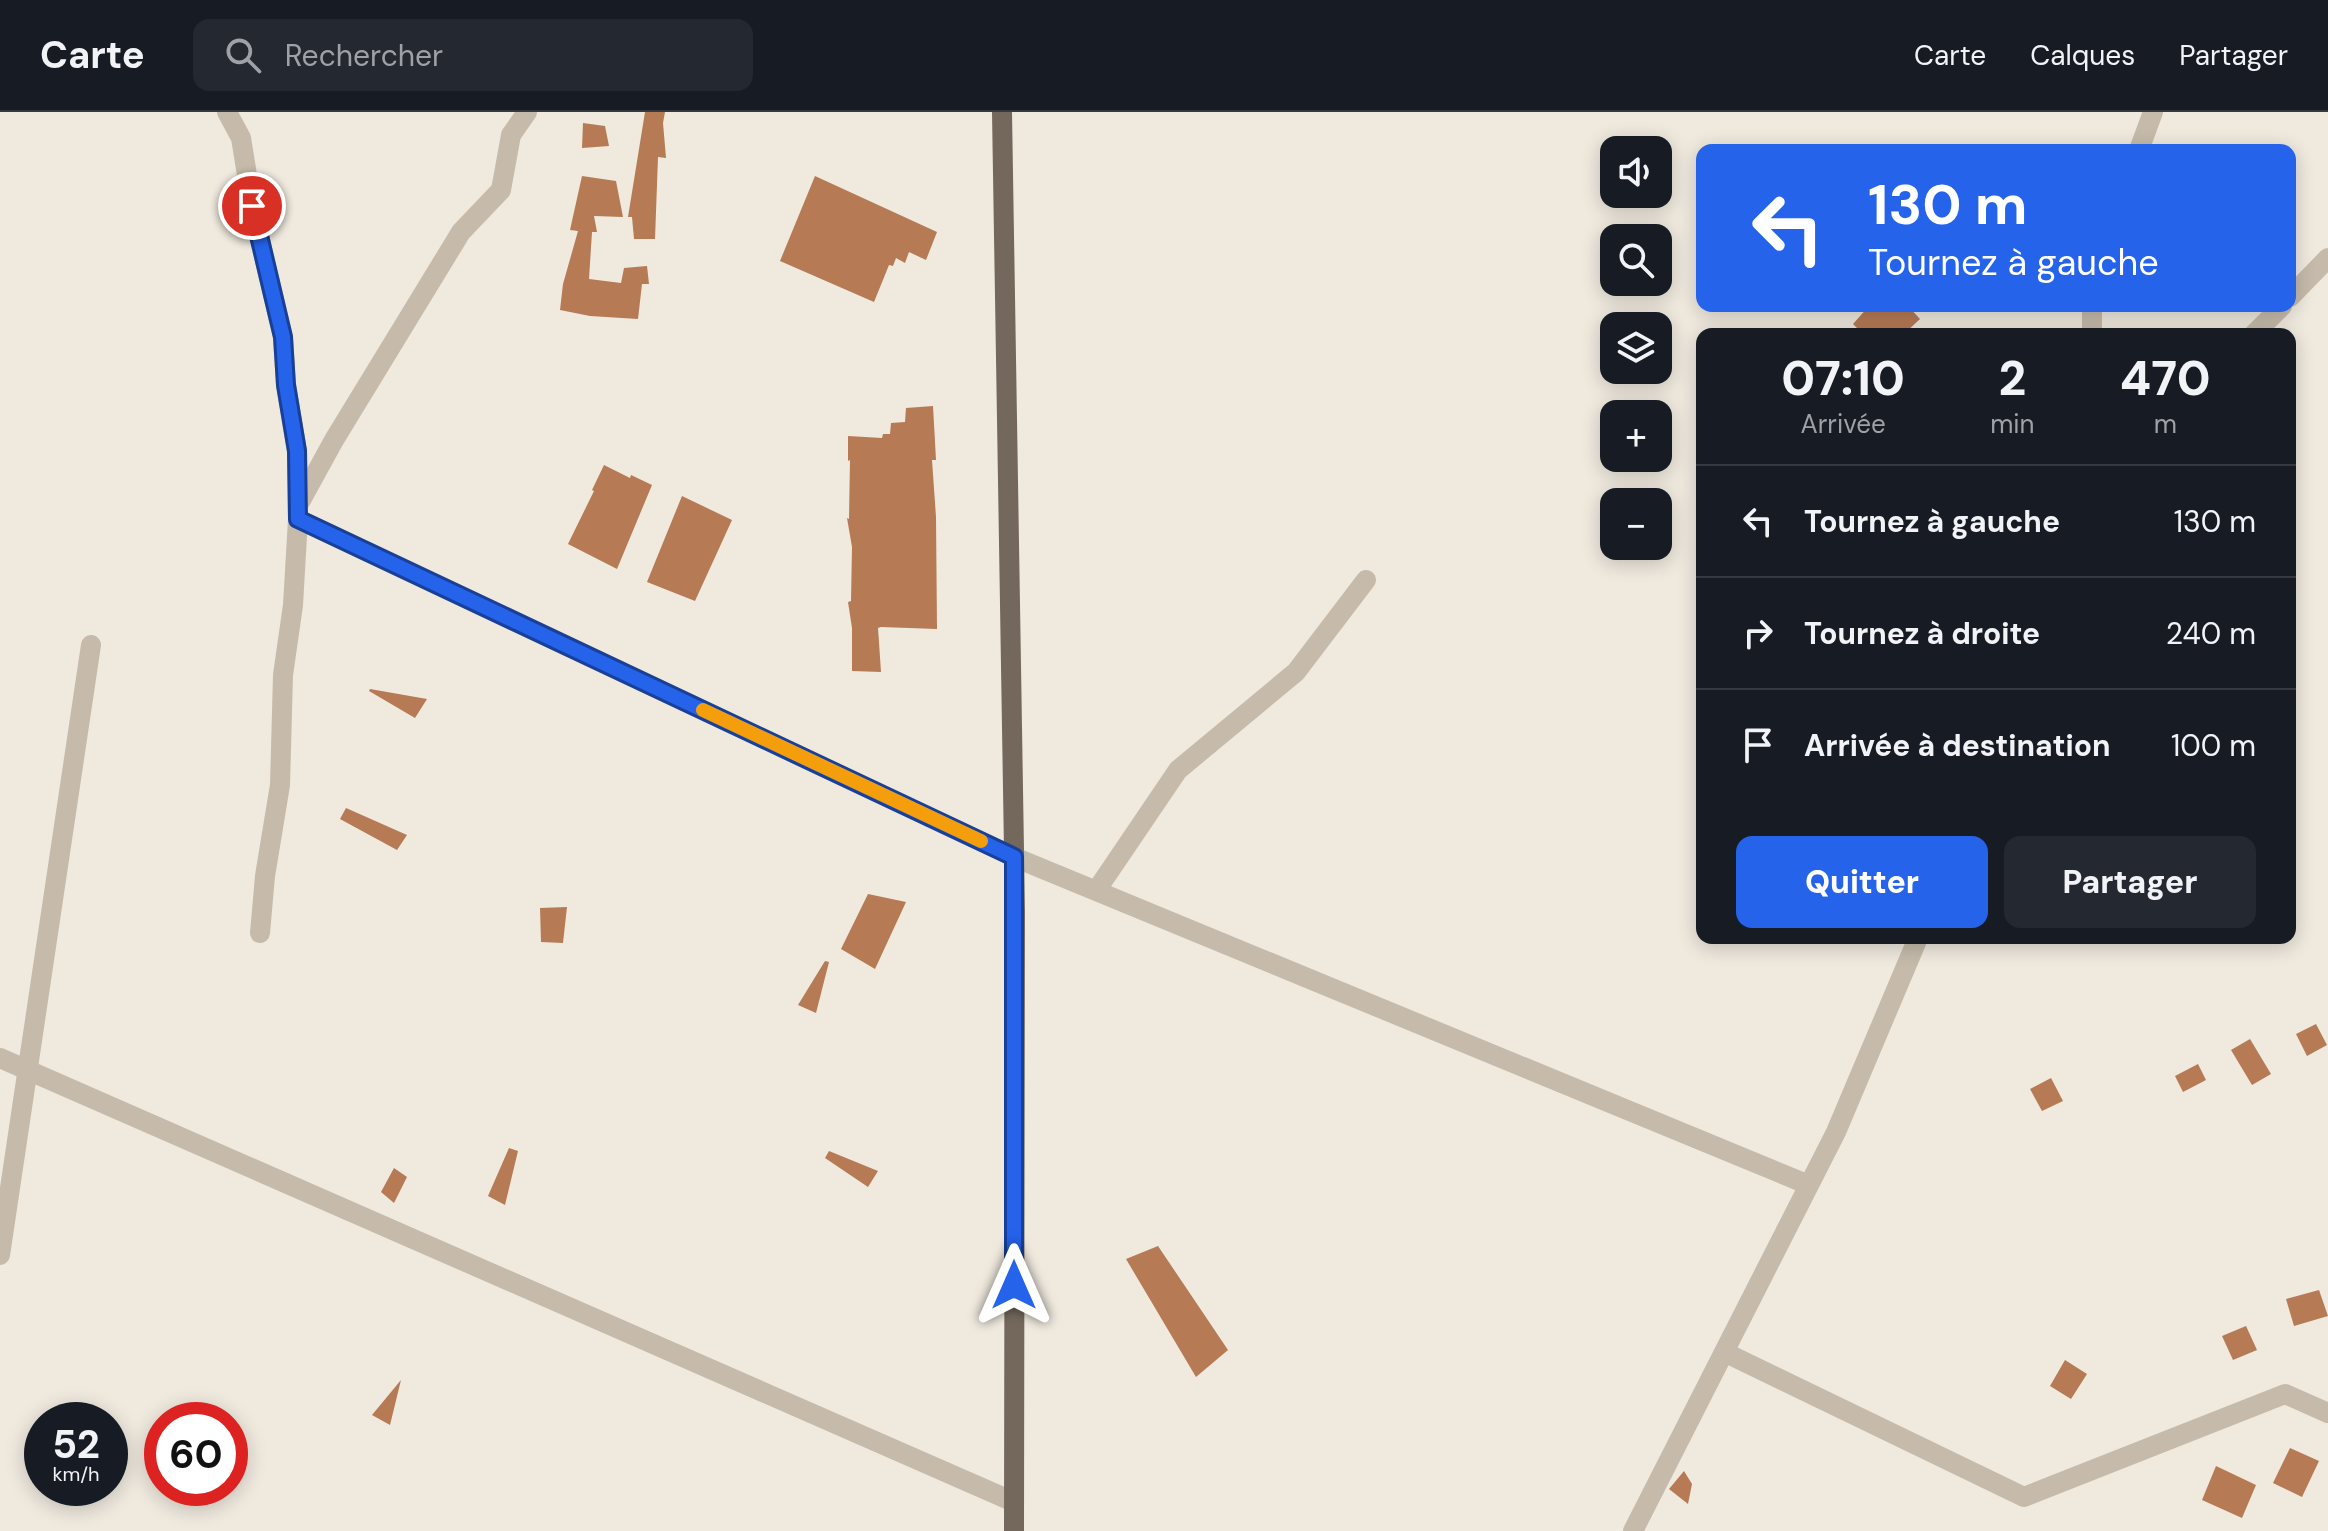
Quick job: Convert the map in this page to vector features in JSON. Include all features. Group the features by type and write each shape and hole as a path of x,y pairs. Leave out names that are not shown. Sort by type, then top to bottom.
{"main road":[{"path":"1002,112 1014,857 1014,1531"}],"street":[{"path":"227,112 241,138 252,206 283,337 286,385 297,451 298,512 293,605 283,675 280,785 265,876 260,933"},
{"path":"298,512 334,440 461,232 501,190 511,135 527,112"},
{"path":"2141,144 2153,112"},
{"path":"2296,291 2328,258"},
{"path":"2260,328 2276,312"},
{"path":"298,512 1014,857 1809,1185"},
{"path":"1096,891 1178,770 1296,672 1366,580"},
{"path":"0,1255 91,645"},
{"path":"1633,1531 1836,1132 1915,944"},
{"path":"0,1058 1014,1502"},
{"path":"1724,1352 2024,1497 2285,1394 2328,1413"}],"building":[{"path":"645,112 665,112 666,158 658,157 655,239 634,239 632,217 628,217"},
{"path":"583,123 605,126 609,146 582,148"},
{"path":"582,176 616,181 623,217 594,216 597,232 592,232 589,279 621,283 624,268 647,266 649,284 642,284 638,319 590,316 560,310 563,284 578,231 570,230"},
{"path":"815,176 937,232 926,260 909,252 905,263 896,258 893,266 889,265 874,302 780,261"},
{"path":"1864,312 1914,312 1920,319 1910,328 1857,328 1853,324"},
{"path":"933,406 937,629 878,628 881,672 852,671 852,628 848,602 851,601 852,547 847,518 848,436 882,438 883,434 890,434 891,423 905,422 906,408"},
{"path":"604,465 652,485 617,569 568,544"},
{"path":"682,496 732,520 695,601 647,582"},
{"path":"370,689 427,699 415,718"},
{"path":"346,808 407,835 397,850 340,819"},
{"path":"868,894 906,902 875,969 841,949"},
{"path":"567,907 563,943 541,942 540,908"},
{"path":"825,961 829,962 816,1013 798,1005"},
{"path":"2316,1024 2327,1045 2307,1056 2296,1034"},
{"path":"2250,1039 2271,1074 2252,1085 2231,1050"},
{"path":"2198,1064 2206,1080 2183,1092 2175,1076"},
{"path":"2051,1078 2063,1101 2042,1111 2030,1089"},
{"path":"509,1148 518,1151 505,1205 488,1196"},
{"path":"829,1151 878,1171 868,1187 825,1158"},
{"path":"394,1168 407,1177 394,1203 381,1192"},
{"path":"1158,1246 1228,1350 1196,1377 1126,1259"},
{"path":"2319,1290 2328,1316 2294,1326 2286,1299"},
{"path":"2246,1326 2257,1350 2233,1360 2222,1336"},
{"path":"2065,1360 2087,1374 2071,1399 2050,1386"},
{"path":"401,1380 390,1425 372,1415"},
{"path":"2290,1448 2319,1461 2302,1497 2273,1483"},
{"path":"2216,1466 2256,1485 2242,1518 2202,1500"},
{"path":"1684,1471 1692,1484 1688,1504 1669,1489"}],"slow traffic":[{"path":"703,710 981,841"}],"route":[{"path":"252,206 283,337 286,385 297,451 298,519 1014,857 1014,1285"}]}
